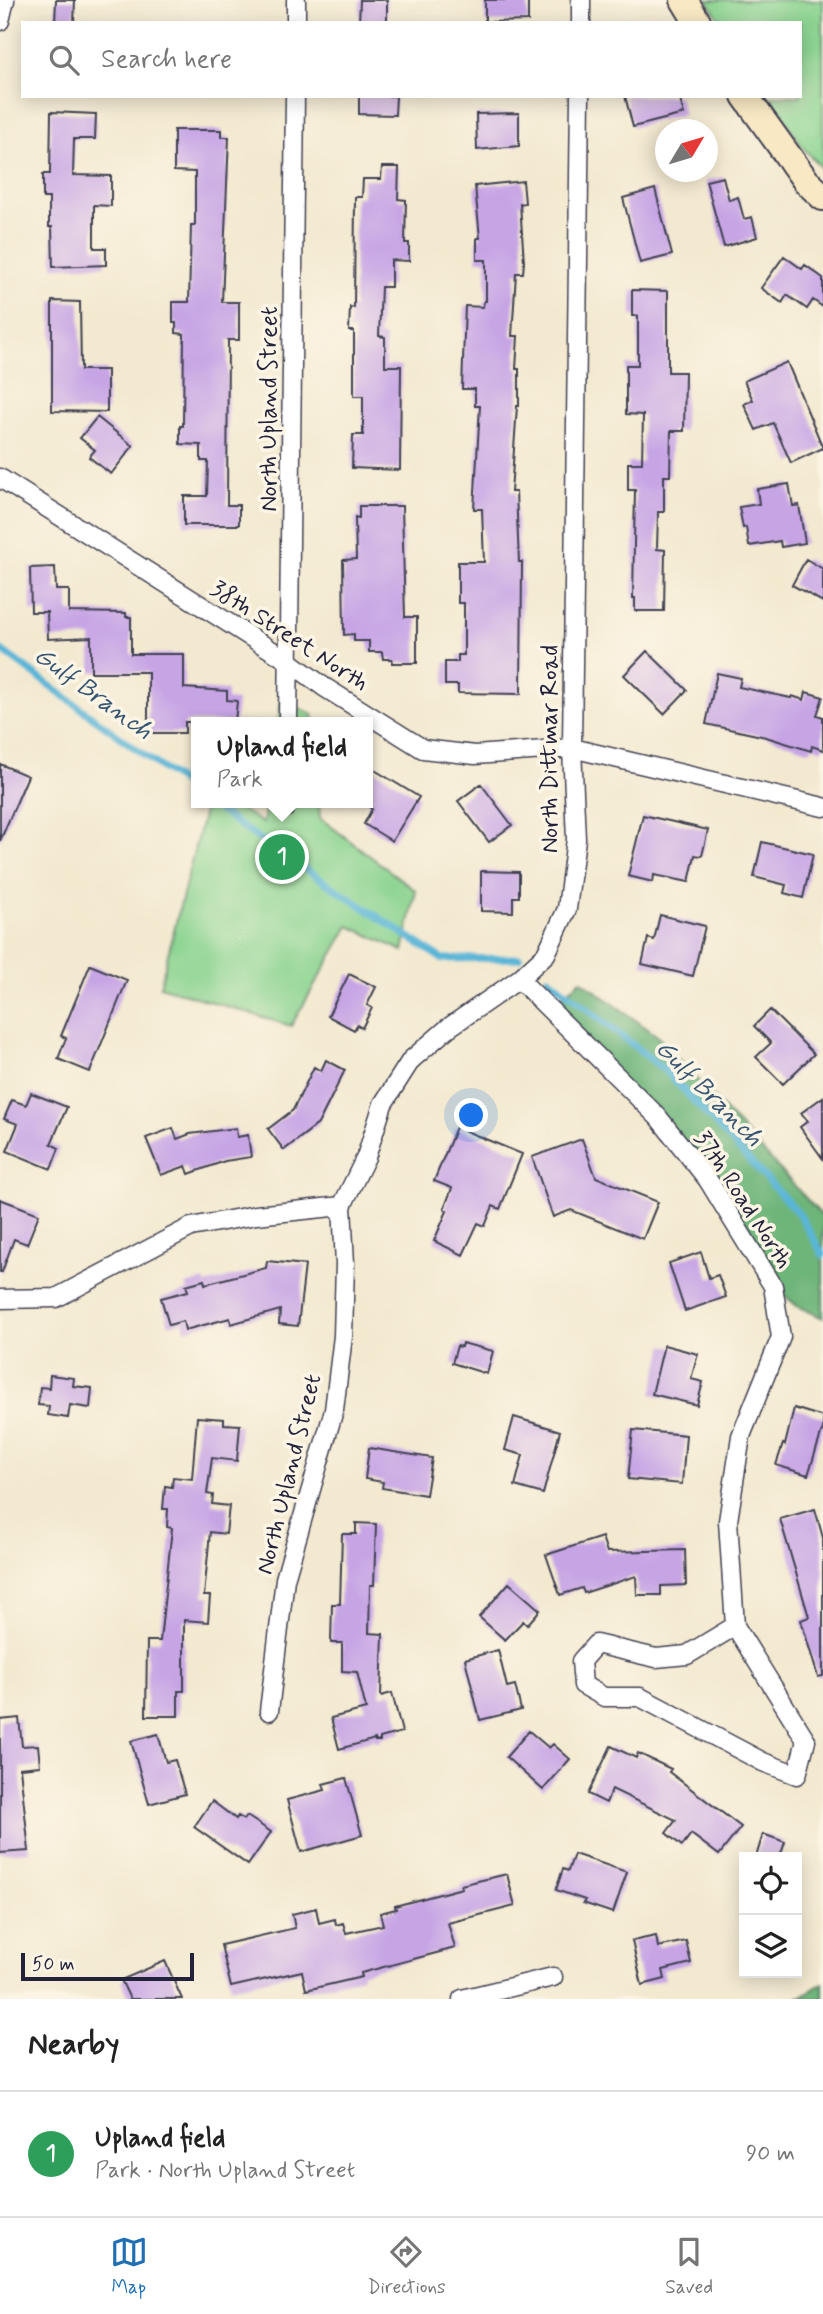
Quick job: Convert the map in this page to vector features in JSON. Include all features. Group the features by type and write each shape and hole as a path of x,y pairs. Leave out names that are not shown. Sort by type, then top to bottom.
{"street":[{"path":"0,21 5,0"},
{"path":"296,0 296,21"},
{"path":"580,21 581,0"},
{"path":"684,0 697,21"},
{"name":"North Upland Street","path":"288,717 295,98"},
{"name":"North Dittmar Road","path":"342,1206 366,1157 383,1104 411,1060 447,1028 519,979 546,954 567,909 576,839 572,748 580,98"},
{"path":"746,98 806,181 823,197"},
{"name":"38th Street North","path":"0,478 372,717"},
{"name":"38th Street North","path":"373,718 423,749 475,755 572,748 823,807"},
{"name":"37th Road North","path":"519,979 658,1117 708,1180 773,1286 781,1337 741,1436 728,1521 735,1626 806,1740 797,1776 763,1762 640,1697 604,1697 583,1685 581,1661 596,1644 656,1658 687,1655 735,1626"},
{"path":"0,1298 57,1298 191,1227 256,1215 342,1206"},
{"name":"North Upland Street","path":"269,1711 285,1578 334,1410 343,1336 345,1264 342,1206"},
{"path":"462,1999 553,1977"}],"green space":[{"path":"707,0 823,0 823,170 804,149 771,98 802,98 802,21 721,21"},
{"path":"281,701 313,714 313,717 279,717"},
{"path":"205,808 238,808 263,823 265,808 319,808 320,818 416,891 403,951 349,926 291,1026 160,986"},
{"path":"581,980 656,1035 823,1217 823,1318 797,1306 773,1286 708,1180 549,1008"},
{"path":"823,1983 823,1999 797,1999"}],"building":[{"path":"56,0 75,0 74,21 55,21"},
{"path":"360,0 387,0 387,21 359,21"},
{"path":"485,0 528,0 528,21 485,21"},
{"path":"359,98 396,98 395,115 359,114"},
{"path":"626,98 680,98 684,114 655,119 655,121 633,127"},
{"path":"51,112 96,114 95,139 74,139 73,175 111,176 111,206 94,205 94,248 106,248 106,265 53,267 49,198 43,198 43,174 50,174"},
{"path":"519,113 519,146 477,150 476,114"},
{"path":"174,130 221,130 221,137 229,137 222,302 239,302 239,340 228,340 227,505 239,505 239,525 184,525 184,496 207,496 208,461 201,461 201,445 180,444 180,426 183,426 184,334 176,333 173,302 189,302 191,225 195,225 195,172 174,171"},
{"path":"382,167 399,167 398,199 406,200 405,243 409,243 409,261 391,260 391,287 381,287 379,336 385,337 385,366 401,366 400,470 352,468 353,435 363,435 363,396 354,396 354,331 349,331 350,307 354,308 355,197 362,197 363,179 381,179"},
{"path":"723,177 729,200 738,197 744,219 752,217 757,237 724,247 706,182 718,182 718,178"},
{"path":"523,181 525,203 520,204 524,262 523,273 516,273 512,336 518,336 516,369 519,369 519,406 511,492 516,492 519,562 522,562 521,694 458,693 458,685 445,685 445,662 458,662 458,655 464,655 464,603 458,603 458,562 484,562 482,509 474,509 480,406 475,406 475,389 462,389 465,306 483,307 486,301 486,260 477,260 477,238 480,238 475,186"},
{"path":"655,189 672,255 640,263 623,198"},
{"path":"784,256 802,269 805,265 823,278 823,307 813,300 807,309 787,295 782,303 761,288"},
{"path":"632,290 668,291 668,372 685,372 684,431 671,431 670,476 664,476 664,512 658,512 657,549 665,550 664,611 635,611 633,598 635,490 628,490 628,463 642,463 643,415 626,414 626,365 638,365 638,316 632,316"},
{"path":"52,301 80,302 81,370 107,370 107,412 52,411"},
{"path":"787,362 823,448 791,463 773,423 756,430 744,404 753,400 744,381"},
{"path":"97,417 133,446 111,474 89,457 95,450 80,438"},
{"path":"789,484 793,506 799,505 805,543 781,547 780,541 749,546 739,507 759,504 757,489"},
{"path":"359,506 402,506 405,617 417,617 417,663 392,663 392,659 383,659 382,652 369,652 369,641 354,641 354,634 344,635 343,560 356,559 355,517 359,518"},
{"path":"806,559 823,569 823,602 792,585"},
{"path":"55,567 56,590 69,590 69,612 126,613 126,617 131,617 131,654 184,654 184,688 227,691 227,700 237,701 235,717 191,717 191,722 185,722 185,733 148,733 148,672 91,672 91,637 48,639 47,612 31,612 30,568"},
{"path":"647,651 687,690 664,714 624,675"},
{"path":"717,673 741,678 739,687 804,700 806,692 823,697 817,715 823,717 823,750 812,746 811,751 766,737 706,724"},
{"path":"0,764 28,776 0,841"},
{"path":"373,769 419,797 392,841 364,824 372,809"},
{"path":"481,784 512,825 489,842 458,801"},
{"path":"643,815 708,830 702,856 695,855 689,882 654,875 653,882 628,876"},
{"path":"762,842 813,854 803,898 784,893 786,885 754,877"},
{"path":"481,871 519,872 519,897 513,897 513,912 481,911"},
{"path":"660,915 705,926 693,976 642,964 648,938 654,940"},
{"path":"90,965 127,980 90,1072 58,1059 66,1038 61,1036"},
{"path":"349,974 376,987 367,1005 372,1008 362,1028 357,1025 354,1030 328,1016"},
{"path":"770,1010 814,1054 783,1084 756,1057 771,1043 754,1026"},
{"path":"326,1060 345,1070 318,1124 284,1150 268,1129 293,1110 314,1067 321,1071"},
{"path":"31,1093 67,1107 51,1144 59,1148 51,1169 7,1151 18,1124 4,1119 12,1100 26,1105"},
{"path":"823,1097 823,1159 800,1127 808,1121 801,1113"},
{"path":"456,1127 522,1154 500,1209 493,1206 485,1226 478,1223 463,1255 434,1241 447,1211 444,1209 452,1188 434,1181"},
{"path":"173,1128 177,1139 190,1134 236,1128 237,1137 248,1135 251,1157 225,1161 189,1174 186,1166 161,1175 146,1138"},
{"path":"582,1139 596,1177 658,1202 643,1239 571,1210 553,1217 532,1157"},
{"path":"0,1199 39,1214 27,1244 14,1239 2,1272 0,1272"},
{"path":"701,1252 709,1278 718,1275 726,1297 685,1311 669,1263"},
{"path":"267,1261 305,1265 298,1326 279,1324 280,1310 231,1324 230,1318 185,1330 183,1321 169,1325 161,1298 188,1291 186,1285 204,1280 205,1284 266,1268"},
{"path":"462,1343 493,1351 487,1374 452,1363 457,1346 461,1347"},
{"path":"664,1345 698,1354 691,1379 703,1382 697,1405 652,1394"},
{"path":"50,1375 74,1378 73,1386 92,1388 90,1408 70,1405 68,1418 48,1415 49,1406 38,1405 40,1387 49,1388"},
{"path":"794,1408 823,1417 823,1428 808,1475 776,1465 783,1444 785,1445"},
{"path":"197,1417 224,1419 224,1424 240,1425 237,1461 212,1458 207,1494 213,1495 212,1504 229,1506 226,1534 210,1532 204,1596 210,1596 208,1622 184,1620 184,1691 178,1691 178,1716 146,1716 147,1641 160,1641 172,1528 167,1527 168,1509 163,1509 165,1486 172,1487 173,1477 192,1479"},
{"path":"514,1417 560,1431 543,1494 515,1486 523,1455 505,1450"},
{"path":"633,1430 686,1435 682,1484 628,1479"},
{"path":"369,1448 432,1458 426,1495 382,1488 383,1482 365,1479"},
{"path":"815,1509 823,1538 823,1676 818,1677 801,1620 809,1617 780,1519"},
{"path":"356,1523 376,1524 369,1633 383,1634 381,1696 392,1693 402,1732 380,1738 380,1741 375,1739 339,1749 331,1718 366,1709 357,1672 342,1671 342,1643 331,1643 332,1604 340,1604 342,1534 356,1534"},
{"path":"602,1537 607,1552 685,1550 686,1585 661,1586 661,1595 637,1595 636,1576 584,1593 582,1588 560,1595 546,1555"},
{"path":"509,1583 540,1610 527,1625 523,1621 505,1640 479,1617"},
{"path":"498,1650 507,1687 515,1685 521,1710 480,1720 465,1659"},
{"path":"19,1718 22,1746 38,1745 40,1766 20,1768 29,1851 0,1853 0,1720"},
{"path":"529,1731 549,1748 553,1744 570,1759 543,1790 506,1757"},
{"path":"158,1734 166,1762 175,1760 185,1794 149,1804 131,1741"},
{"path":"611,1746 636,1758 638,1753 671,1769 669,1772 741,1827 719,1855 691,1834 682,1846 666,1833 676,1820 612,1789 606,1803 588,1794"},
{"path":"346,1778 362,1835 301,1852 287,1800 325,1790 323,1784"},
{"path":"212,1801 236,1819 238,1816 244,1820 247,1816 271,1832 248,1865 194,1827"},
{"path":"763,1834 785,1842 782,1852 758,1852"},
{"path":"574,1854 627,1872 613,1913 556,1890 563,1869 568,1871"},
{"path":"507,1874 515,1906 448,1923 455,1948 361,1973 362,1977 306,1990 302,1971 231,1987 221,1945 295,1928 292,1914 316,1908 319,1923 335,1919 336,1925 343,1923 346,1933 383,1925 380,1913 396,1909 395,1906"},
{"path":"656,1936 658,1947 686,1941 691,1963 663,1970 665,1979 642,1985 632,1941"},
{"path":"165,1961 182,1999 130,1999 121,1980"}],"waterway":[{"name":"Gulf Branch","path":"0,649 191,789"},
{"name":"Gulf Branch","path":"216,808 442,959 520,958"},
{"name":"Gulf Branch","path":"548,978 667,1072 799,1214 823,1255"}],"place":[{"name":"Upland field","path":"282,857"}]}
